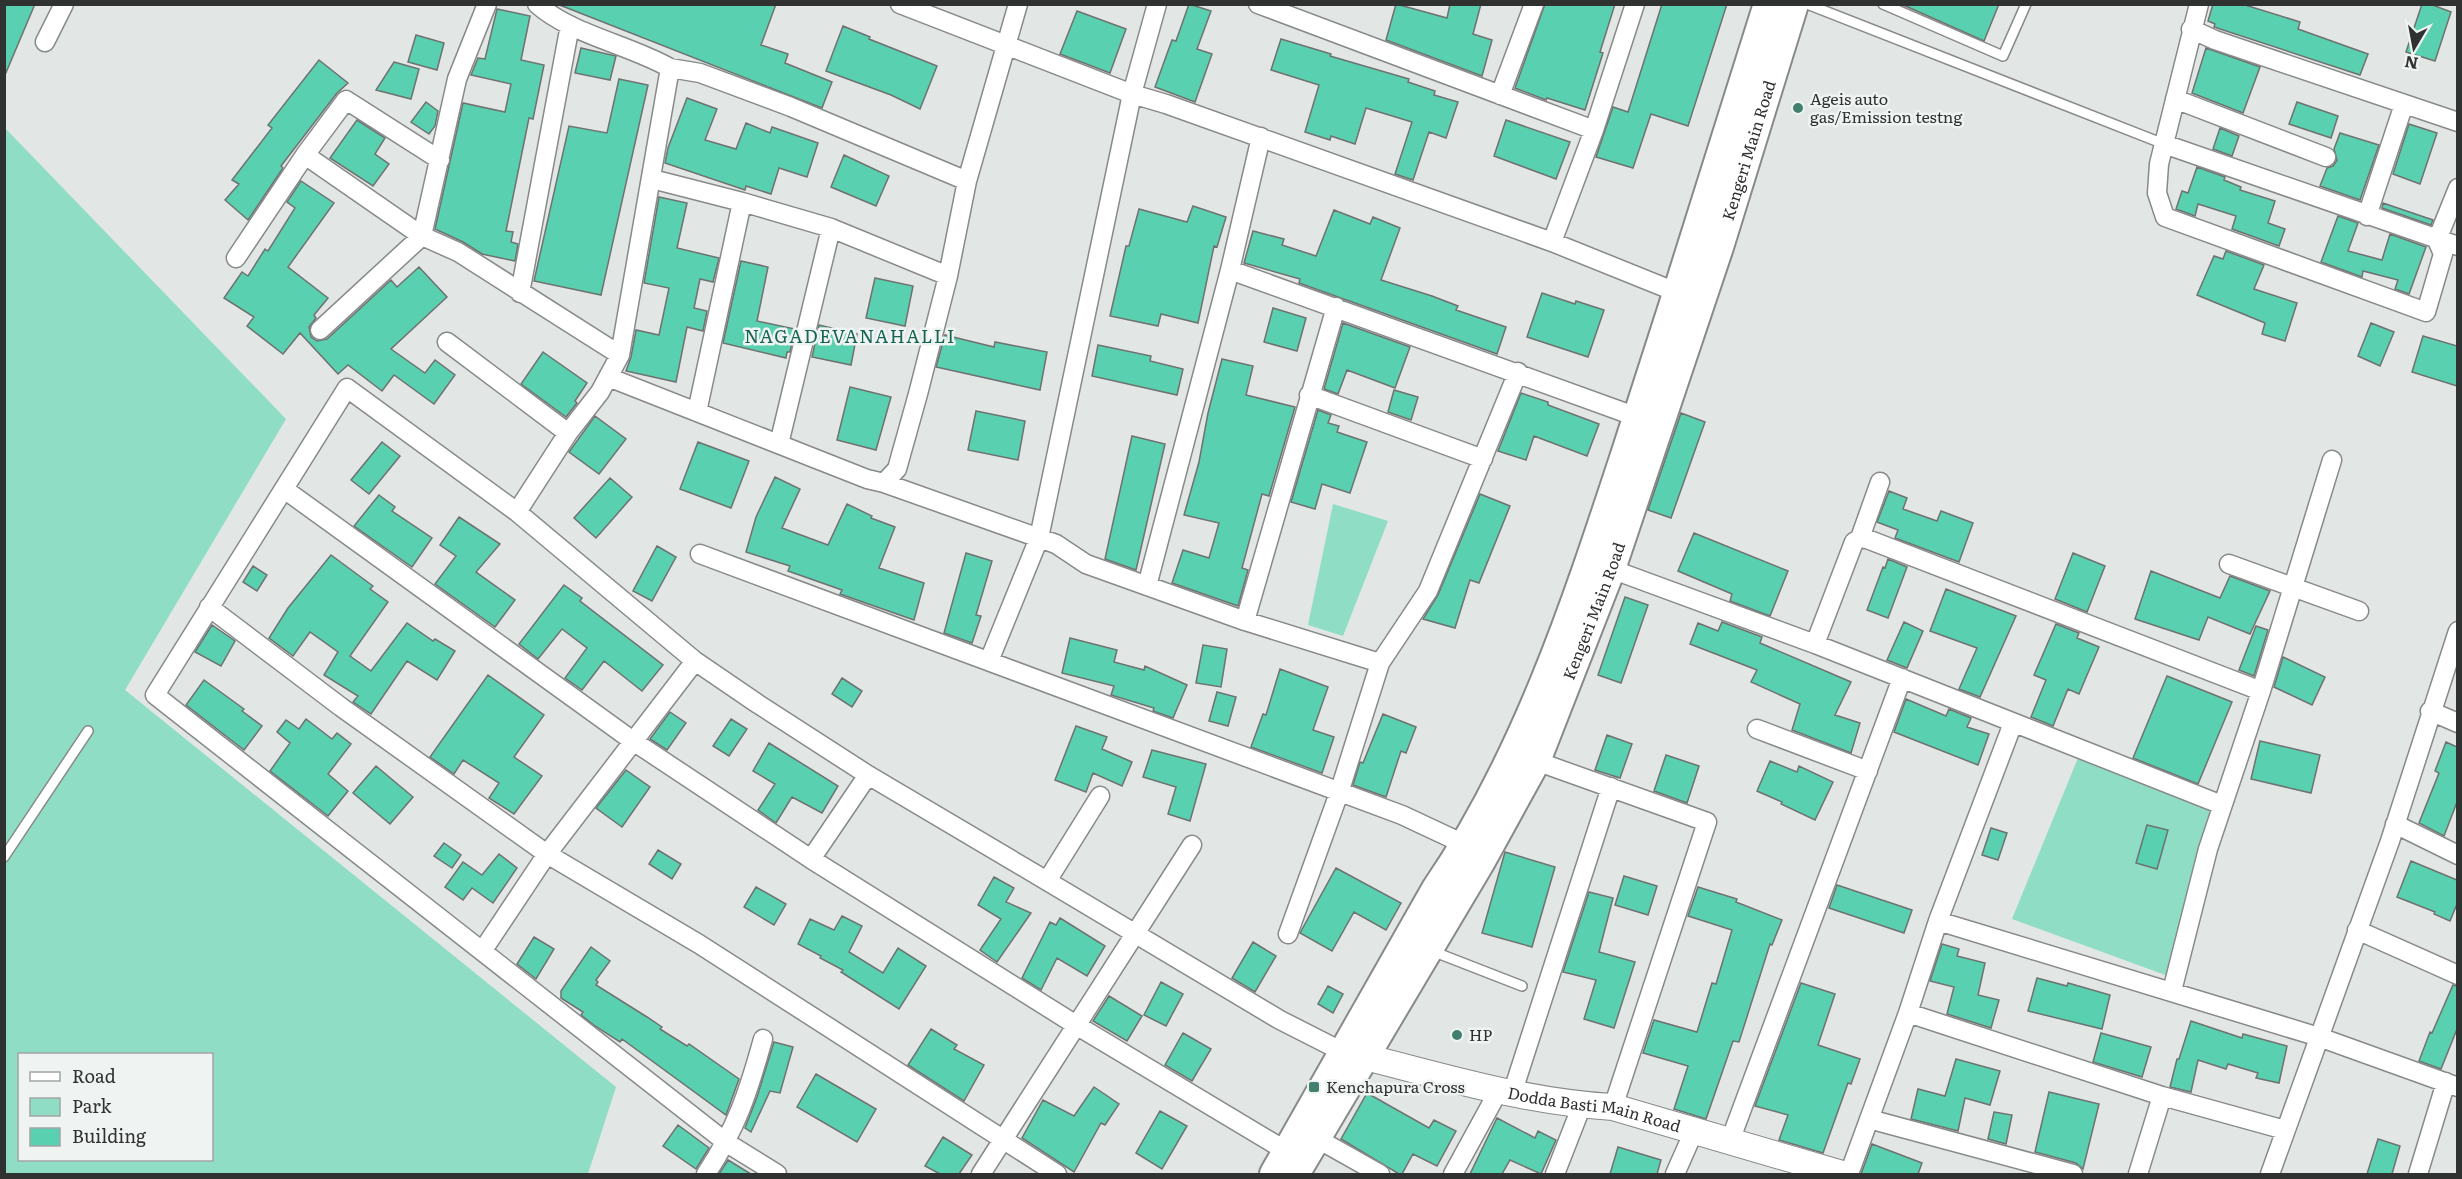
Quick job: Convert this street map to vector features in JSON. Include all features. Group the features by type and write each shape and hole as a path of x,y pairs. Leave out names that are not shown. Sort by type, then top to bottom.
{"main road":[{"name":"Kengeri Main Road","path":"1286,1167 1355,1055 1430,950 1519,796 1536,761 1611,569 1689,297 1768,4"},
{"name":"Kengeri Main Road","path":"1286,1167 1316,1138 1436,889 1466,845 1509,762 1552,665 1590,562 1637,417 1689,297 1794,4"}],"street":[{"path":"45,42 64,4"},
{"path":"320,330 422,236 457,79 487,4"},
{"path":"537,4 570,25 649,56 670,68 700,73 771,99 967,181"},
{"path":"900,4 1132,94 1261,137 1552,242 1689,297"},
{"path":"884,483 897,469 918,394 948,276 967,181 1018,4"},
{"path":"989,661 1039,538 1132,94 1157,4"},
{"path":"1258,4 1593,130"},
{"path":"1500,95 1534,4"},
{"path":"1552,242 1593,130 1635,4"},
{"path":"2199,4 2159,164 2157,193 2165,217 2426,312 2443,254 2437,240 2457,188"},
{"path":"520,293 570,25"},
{"path":"2191,29 2215,40 2457,122"},
{"path":"518,512 568,433 600,392 620,355 670,68"},
{"path":"2175,99 2326,157"},
{"path":"236,258 305,154 346,100 440,160"},
{"path":"2367,216 2404,104"},
{"path":"1147,586 1230,270 1261,137"},
{"path":"2164,144 2457,246"},
{"path":"305,154 422,236 458,252 620,355"},
{"path":"652,179 831,228 948,276"},
{"path":"697,412 742,202"},
{"path":"779,444 831,228"},
{"path":"1230,270 1518,372 1637,417"},
{"path":"1245,621 1336,307"},
{"path":"447,342 568,433"},
{"path":"1288,934 1339,793 1380,663 1428,591 1518,372"},
{"path":"608,377 867,479 1056,544 1086,564 1245,621 1380,663"},
{"path":"777,1174 727,1143 155,694 347,388 518,512 695,661 868,775 1280,1020 1355,1055"},
{"path":"1309,395 1483,459"},
{"path":"2172,991 2208,849 2261,691 2332,460"},
{"path":"1815,644 1854,542 1860,538 1880,482"},
{"path":"284,489 633,741 811,859 1076,1025 1286,1167"},
{"path":"1860,538 2261,691"},
{"path":"700,554 1402,815 1466,845"},
{"path":"2229,564 2359,611"},
{"path":"1611,569 1815,644 2222,805"},
{"path":"209,607 341,707 547,854 699,944 1057,1174"},
{"path":"2270,1174 2395,824 2457,631"},
{"path":"483,950 547,854 695,661"},
{"path":"1730,1141 1902,678"},
{"path":"2430,711 2457,723"},
{"path":"1849,1174 1908,1013 1938,921 2013,723"},
{"path":"1757,729 1868,771"},
{"path":"1536,761 1707,822 1613,1107"},
{"path":"811,859 868,775"},
{"path":"1453,1174 1505,1092 1611,787"},
{"path":"1047,881 1100,796"},
{"path":"2395,824 2457,855"},
{"path":"981,1174 1192,845"},
{"path":"1938,921 2319,1037 2451,1085 2418,1174"},
{"path":"2357,930 2457,975"},
{"path":"1908,1013 2162,1096 2285,1130"},
{"path":"706,1174 727,1143 747,1099 763,1039"},
{"name":"Dodda Basti Main Road","path":"1355,1055 1505,1092 1582,1106 1613,1107 1730,1141 1799,1169 1842,1174"},
{"path":"2138,1174 2162,1096"},
{"path":"1555,1174 1582,1106"},
{"path":"1869,1119 2037,1170 2073,1174"},
{"path":"1675,1174 1694,1131"},
{"path":"1316,1138 1380,1174"}],"lane":[{"path":"1807,4 2164,144"},
{"path":"1883,4 2002,56 2026,4"},
{"path":"4,857 88,731"},
{"path":"1430,950 1522,986"}],"green space":[{"path":"4,127 286,419 125,690 616,1087 588,1174 5,1174"},
{"path":"1333,504 1388,521 1343,636 1308,625"},
{"path":"2078,758 2212,812 2168,976 2012,919"}],"building":[{"path":"4,4 35,4 5,75 4,75"},
{"path":"557,4 776,4 761,45 788,54 785,63 832,82 822,108"},
{"path":"1189,4 1211,11 1197,49 1212,54 1195,102 1155,87 1172,40 1176,41"},
{"path":"1396,4 1447,18 1450,4 1481,4 1473,34 1492,40 1482,76 1386,40"},
{"path":"1545,4 1615,4 1585,110 1547,98 1546,100 1515,88"},
{"path":"1662,4 1727,4 1688,126 1651,114 1633,168 1596,157 1613,107 1628,112"},
{"path":"1901,4 1999,4 1984,41"},
{"path":"2213,4 2242,4 2300,22 2298,29 2368,54 2360,75 2214,27 2215,24 2208,21"},
{"path":"2422,4 2430,4 2451,12 2435,61 2406,52"},
{"path":"497,9 530,16 521,60 544,65 533,119 529,118 506,231 513,232 511,242 518,244 515,261 482,254 435,229 463,103 505,112 511,84 471,75 478,58 485,59"},
{"path":"1077,11 1126,29 1110,73 1060,54"},
{"path":"843,26 937,66 920,109 891,95 826,71"},
{"path":"416,35 444,43 437,70 408,62"},
{"path":"1281,39 1409,79 1408,82 1435,91 1434,95 1458,102 1446,138 1429,132 1413,180 1395,174 1412,122 1366,108 1355,144 1331,136 1330,140 1305,132 1319,85 1271,70"},
{"path":"581,48 616,56 610,80 575,73"},
{"path":"2206,48 2260,67 2243,113 2192,93"},
{"path":"319,60 348,83 337,93 281,166 283,168 248,220 225,200 239,184 232,180 272,128 268,125"},
{"path":"394,62 419,69 411,99 376,90"},
{"path":"619,79 648,85 601,295 534,281 569,126 607,133"},
{"path":"687,98 717,109 705,140 736,149 746,123 770,133 772,127 818,143 807,177 779,168 771,194 746,186 745,190 665,163 668,148"},
{"path":"426,102 438,111 435,126 429,134 411,122"},
{"path":"2297,102 2338,116 2331,138 2289,124"},
{"path":"357,120 385,138 375,154 389,164 373,186 330,158"},
{"path":"1506,120 1570,142 1556,179 1494,156"},
{"path":"2409,124 2437,133 2420,184 2393,174"},
{"path":"2220,128 2239,136 2232,156 2213,149"},
{"path":"2340,133 2379,145 2360,200 2320,186 2327,168 2333,166 2337,160 2334,149"},
{"path":"844,155 889,176 876,206 831,187"},
{"path":"2197,167 2225,177 2224,180 2241,187 2240,190 2275,201 2268,223 2285,229 2279,246 2232,229 2236,216 2198,204 2195,216 2176,209 2182,191 2188,193"},
{"path":"301,181 334,203 288,267 328,298 314,315 316,318 309,327 311,337 317,341 327,339 391,280 397,287 419,267 447,297 391,349 425,373 435,360 455,375 434,404 394,375 382,391 348,365 338,374 300,333 283,354 247,326 254,317 224,298 242,272 248,276 265,249 268,251 295,208 287,202"},
{"path":"659,197 687,203 677,248 719,258 713,282 700,279 694,308 707,311 703,331 687,327 676,382 626,371 636,330 659,335 669,288 644,283"},
{"path":"2383,203 2433,220 2431,225 2382,208"},
{"path":"1193,206 1226,217 1217,247 1214,246 1198,323 1161,314 1158,326 1110,316 1126,246 1129,246 1139,209 1187,222"},
{"path":"1334,210 1370,224 1373,217 1400,228 1381,280 1432,296 1458,306 1456,310 1506,327 1497,354 1299,283 1300,279 1244,263 1253,231 1284,239 1282,245 1316,256"},
{"path":"2338,216 2358,223 2348,251 2382,260 2390,234 2426,247 2409,294 2395,289 2398,280 2363,271 2362,277 2321,262"},
{"path":"2226,251 2264,265 2254,289 2297,303 2285,341 2262,334 2265,323 2197,295 2214,256 2223,259"},
{"path":"741,261 768,267 757,321 795,329 790,352 787,352 786,358 723,343"},
{"path":"875,278 913,286 905,326 866,318"},
{"path":"1542,293 1575,304 1576,301 1604,310 1588,357 1527,337"},
{"path":"1273,308 1306,318 1297,351 1264,342"},
{"path":"1343,323 1410,347 1395,388 1347,370 1338,394 1324,389"},
{"path":"2371,323 2394,332 2380,366 2358,356"},
{"path":"819,325 857,334 851,365 812,357"},
{"path":"945,335 994,347 995,342 1047,352 1040,390 936,367"},
{"path":"2423,336 2457,346 2457,386 2412,372"},
{"path":"1098,345 1151,356 1150,361 1183,369 1177,395 1092,376"},
{"path":"543,352 587,383 575,401 577,403 566,417 521,384"},
{"path":"1222,359 1253,366 1246,395 1295,407 1269,496 1262,494 1242,568 1248,570 1238,606 1172,583 1183,550 1209,558 1219,523 1184,515 1199,462 1208,413"},
{"path":"850,387 891,397 876,450 837,440"},
{"path":"1394,390 1418,397 1411,420 1388,412"},
{"path":"1521,393 1599,424 1587,456 1534,436 1526,460 1498,451"},
{"path":"1318,410 1331,415 1328,423 1339,426 1337,432 1367,442 1350,493 1322,484 1315,509 1291,502"},
{"path":"976,411 1025,421 1018,460 968,450"},
{"path":"1681,413 1705,422 1671,518 1648,510"},
{"path":"595,416 626,439 599,474 569,452"},
{"path":"1132,436 1165,444 1136,570 1105,559"},
{"path":"382,442 400,456 369,494 351,480"},
{"path":"698,442 749,461 731,508 680,489"},
{"path":"775,477 800,489 782,528 828,545 847,504 872,516 871,518 895,527 879,568 924,583 914,620 840,594 842,590 788,571 790,566 746,552 756,517"},
{"path":"610,478 632,497 596,538 574,518"},
{"path":"1889,491 1907,498 1903,509 1937,521 1941,511 1973,523 1959,562 1895,538 1898,530 1877,522"},
{"path":"1480,494 1510,506 1479,583 1470,580 1455,628 1423,619 1438,595"},
{"path":"379,495 395,507 392,511 432,538 412,567 354,526"},
{"path":"459,517 500,544 476,572 515,600 495,627 435,584 456,556 440,545"},
{"path":"1694,533 1788,571 1770,616 1730,601 1732,594 1678,571"},
{"path":"657,546 676,557 652,601 633,591"},
{"path":"966,553 992,561 976,615 981,616 972,643 944,633"},
{"path":"2073,553 2105,566 2087,612 2055,599"},
{"path":"331,555 373,586 370,589 388,602 350,656 371,671 407,623 433,641 435,639 455,651 437,680 407,661 371,714 353,702 358,696 324,675 338,652 310,632 293,656 269,638 288,608"},
{"path":"1888,559 1907,567 1888,618 1867,610"},
{"path":"253,566 267,575 257,591 243,582"},
{"path":"2151,571 2220,598 2230,576 2270,591 2250,634 2208,617 2199,640 2135,619"},
{"path":"564,585 582,598 580,601 663,665 642,691 604,661 582,690 565,678 587,648 562,629 538,659 519,644"},
{"path":"1946,589 2016,616 1980,697 1959,689 1977,648 1930,631"},
{"path":"1625,597 1648,605 1621,683 1598,675"},
{"path":"1722,622 1762,637 1760,643 1851,682 1835,715 1860,723 1851,753 1792,730 1800,704 1751,682 1757,670 1690,644 1698,623 1718,631"},
{"path":"1904,622 1923,631 1907,668 1887,660"},
{"path":"2056,624 2079,633 2077,638 2099,647 2079,694 2068,689 2053,726 2031,717 2046,680 2034,675"},
{"path":"212,625 235,641 221,666 195,652"},
{"path":"2256,626 2268,630 2254,676 2239,670"},
{"path":"1070,638 1117,650 1114,662 1144,670 1145,666 1187,685 1173,718 1153,711 1154,708 1111,695 1114,686 1062,673"},
{"path":"1203,645 1227,649 1221,687 1196,683"},
{"path":"2283,657 2325,677 2312,705 2274,687"},
{"path":"1280,669 1328,687 1313,730 1334,737 1322,773 1251,747 1263,714 1266,715"},
{"path":"488,675 544,715 514,757 542,776 514,814 489,798 499,783 463,760 454,774 430,757"},
{"path":"2167,676 2232,702 2198,784 2133,758"},
{"path":"842,678 862,691 852,707 832,694"},
{"path":"204,680 244,709 242,711 262,726 244,750 186,705"},
{"path":"1217,692 1236,697 1228,726 1209,721"},
{"path":"1906,699 1946,716 1949,709 1971,718 1967,727 1989,734 1978,765 1894,732"},
{"path":"670,712 686,723 667,750 650,739"},
{"path":"1383,714 1416,727 1406,753 1401,751 1386,797 1353,785 1360,762 1363,763"},
{"path":"306,719 332,739 337,733 351,744 328,774 348,791 328,816 270,771 290,743 277,732 286,720 299,729"},
{"path":"731,719 747,729 729,756 713,746"},
{"path":"1076,726 1107,737 1102,749 1132,762 1122,786 1093,773 1086,792 1055,780"},
{"path":"1607,735 1632,744 1620,778 1595,770"},
{"path":"2260,741 2320,755 2311,793 2251,779"},
{"path":"2446,742 2457,747 2457,802 2444,836 2419,823 2439,773 2435,771"},
{"path":"769,743 838,786 822,813 792,797 776,823 758,810 775,784 753,771"},
{"path":"1152,750 1206,764 1190,821 1168,814 1176,787 1143,777"},
{"path":"1666,755 1699,766 1687,803 1654,791"},
{"path":"1770,761 1797,772 1799,766 1833,782 1815,820 1757,791"},
{"path":"376,766 413,797 390,824 353,793"},
{"path":"626,770 650,787 622,827 596,808"},
{"path":"2147,825 2168,830 2157,869 2136,863"},
{"path":"1991,828 2007,833 1998,860 1982,855"},
{"path":"444,843 461,855 452,868 434,856"},
{"path":"658,850 681,864 672,879 649,864"},
{"path":"1505,852 1555,867 1532,947 1482,933"},
{"path":"499,854 517,868 493,903 472,888 463,900 445,887 463,862 482,875"},
{"path":"2411,861 2457,880 2457,904 2450,921 2434,914 2435,912 2397,897"},
{"path":"1336,868 1401,903 1386,930 1354,912 1332,951 1300,933"},
{"path":"1624,876 1657,886 1648,915 1615,905"},
{"path":"994,877 1014,888 1006,902 1031,913 997,962 980,950 1001,919 978,905"},
{"path":"1837,885 1912,910 1904,933 1829,908"},
{"path":"756,887 786,904 774,925 744,907"},
{"path":"1698,887 1737,899 1736,902 1782,920 1772,945 1770,944 1739,1042 1733,1041 1706,1119 1674,1109 1688,1066 1643,1053 1654,1020 1697,1032 1712,983 1716,984 1732,930 1688,916"},
{"path":"1589,892 1613,898 1599,952 1635,962 1614,1028 1584,1019 1596,980 1563,972"},
{"path":"842,916 862,926 849,952 883,973 898,948 926,966 899,1009 841,972 843,970 798,944 810,919 834,930"},
{"path":"1060,918 1105,946 1087,976 1057,958 1041,990 1022,978 1050,922 1056,925"},
{"path":"534,937 554,949 536,979 517,964"},
{"path":"1253,942 1276,956 1255,992 1232,978"},
{"path":"1942,944 1959,949 1957,956 1985,963 1978,995 1999,1000 1991,1028 1947,1014 1954,987 1930,981"},
{"path":"591,947 610,961 596,980 598,982 596,985 739,1079 726,1115 622,1039 620,1042 595,1026 581,1015 583,1012 561,998 561,991"},
{"path":"2037,978 2067,986 2068,983 2110,995 2102,1029 2028,1011"},
{"path":"1161,982 1183,994 1166,1026 1144,1015"},
{"path":"1801,983 1835,994 1818,1045 1860,1059 1851,1084 1848,1083 1823,1153 1779,1140 1788,1115 1755,1106"},
{"path":"2453,985 2457,986 2457,1029 2441,1069 2419,1061 2430,1032 2432,1033"},
{"path":"1328,986 1343,994 1333,1013 1318,1004"},
{"path":"1109,996 1142,1016 1127,1041 1093,1021"},
{"path":"2191,1021 2242,1038 2243,1034 2287,1046 2279,1083 2256,1078 2258,1073 2228,1064 2226,1069 2198,1060 2191,1092 2170,1087 2177,1059 2179,1059"},
{"path":"931,1029 957,1045 954,1049 984,1065 964,1101 908,1065"},
{"path":"1183,1033 1211,1049 1192,1081 1165,1065"},
{"path":"2101,1033 2151,1047 2142,1077 2093,1062"},
{"path":"774,1042 793,1047 780,1093 770,1091 751,1132 745,1128"},
{"path":"1956,1059 2000,1071 1990,1105 1965,1098 1958,1131 1911,1119 1918,1089 1945,1096"},
{"path":"816,1074 876,1109 857,1142 797,1107"},
{"path":"1094,1087 1119,1104 1105,1125 1101,1123 1074,1172 1022,1138 1043,1100 1074,1116"},
{"path":"2049,1092 2099,1104 2083,1169 2076,1163 2035,1152"},
{"path":"1367,1093 1429,1128 1434,1120 1456,1131 1437,1166 1413,1154 1402,1174 1399,1174 1341,1139"},
{"path":"1160,1111 1187,1126 1162,1169 1136,1153"},
{"path":"1994,1112 2012,1115 2006,1144 1988,1139"},
{"path":"1497,1118 1535,1138 1538,1131 1556,1140 1541,1174 1510,1160 1502,1174 1470,1174"},
{"path":"678,1125 709,1148 696,1169 663,1146"},
{"path":"943,1137 972,1155 959,1174 940,1174 925,1166"},
{"path":"2378,1139 2400,1146 2392,1174 2367,1174"},
{"path":"1872,1144 1922,1163 1918,1174 1861,1174"},
{"path":"1618,1147 1661,1160 1657,1174 1610,1174"},
{"path":"728,1160 751,1174 719,1174"}],"place":[{"name":"Ageis auto gas/Emission testng","path":"1798,108"},
{"name":"HP","path":"1457,1035"},
{"name":"Kenchapura Cross","path":"1314,1087"}],"district":[{"name":"NAGADEVANAHALLI","path":"850,337"}]}
